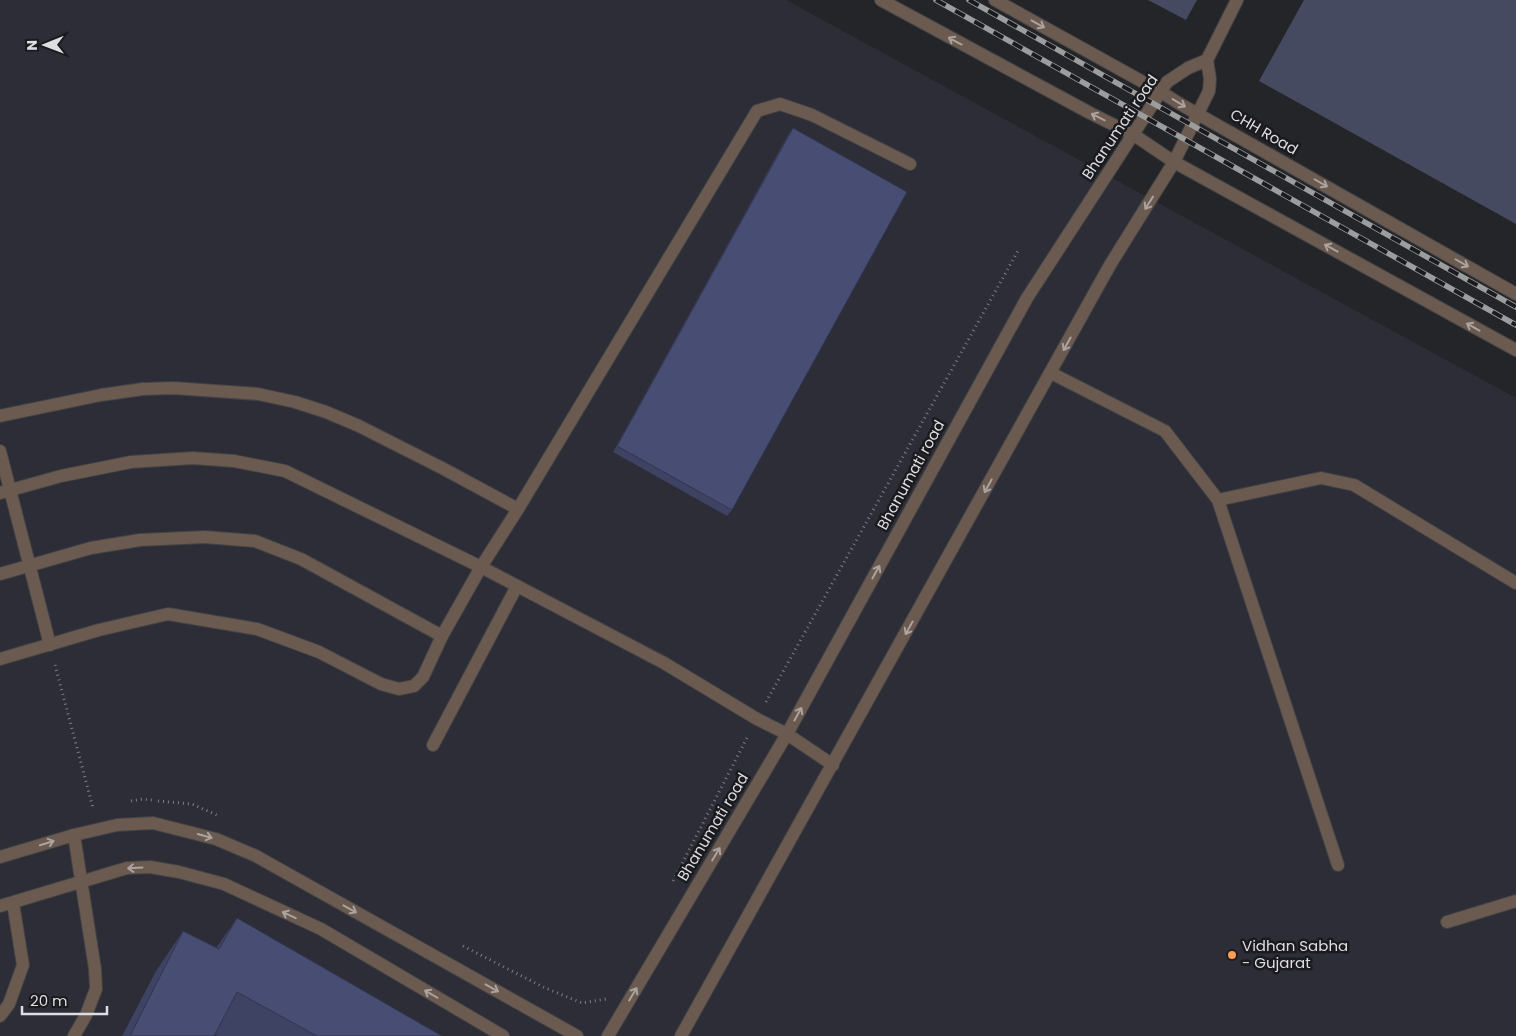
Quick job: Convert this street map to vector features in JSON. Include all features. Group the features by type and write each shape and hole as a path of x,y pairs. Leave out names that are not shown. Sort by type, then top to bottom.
{"street":[{"path":"880,0 1134,135 1174,162 1516,350"},
{"name":"CHH Road","path":"995,0 1516,294"},
{"path":"681,1036 1110,265 1174,162 1209,91 1210,79 1207,60 1237,0"},
{"name":"Bhanumati road","path":"608,1036 787,734 1027,298 1168,82 1188,68 1207,60"},
{"path":"0,660 99,630 168,614 257,629 319,652 381,684 399,689 414,686 423,677 442,636 481,567 518,509 757,111 780,104 812,115 910,164"},
{"path":"1051,373 1165,431 1218,500 1338,865"},
{"path":"0,416 101,395 142,389 173,388 258,394 295,402 326,412 351,423 442,468 518,509"},
{"path":"0,451 5,492 30,566 50,645"},
{"path":"5,492 61,476 131,462 193,458 234,461 285,471 481,567 664,662 757,719 787,734 833,765"},
{"path":"1218,500 1321,478 1354,485 1516,583"},
{"path":"0,574 91,548 140,540 205,537 255,541 300,559 442,636"},
{"path":"432,745 517,586"},
{"path":"0,858 117,824 153,823 186,830 224,842 256,856 578,1036"},
{"path":"74,835 95,969 96,989 86,1015 74,1036"},
{"path":"0,906 127,868 150,867 179,872 224,884 321,929 503,1036"},
{"path":"1447,922 1516,900"},
{"path":"0,1016 8,1004 23,965 13,903"}],"path":[{"path":"672,883 757,719 1019,249"},
{"path":"50,645 92,808 102,806"},
{"path":"122,803 142,799 192,804 226,820"},
{"path":"455,942 543,987 582,1003 609,998"}],"shaded area":[{"path":"0,0 786,0 1516,398 1516,1036 0,1036"},
{"path":"1148,0 1197,0 1186,20"},
{"path":"1304,0 1516,0 1516,224 1259,81"}],"building":[{"path":"793,128 907,192 732,510 617,446"},
{"path":"237,918 442,1036 317,1036 237,992 214,1036 130,1036 183,931 219,949"}],"railway":[{"path":"936,0 1516,325"},
{"path":"969,0 1516,307"}],"place":[{"name":"Vidhan Sabha - Gujarat","path":"1232,955"}]}
